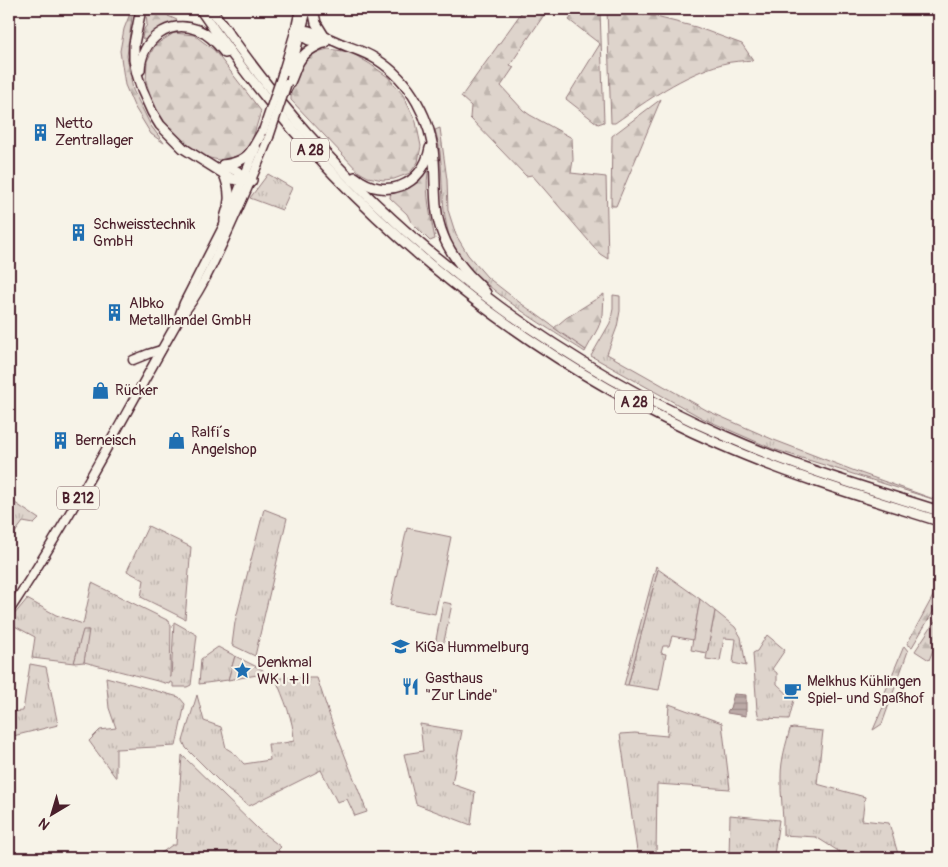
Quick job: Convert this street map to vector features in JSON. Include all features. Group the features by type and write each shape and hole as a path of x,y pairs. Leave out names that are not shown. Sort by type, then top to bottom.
{"highway":[{"path":"141,9 134,44 134,60 142,90 160,125 183,148 223,170 233,169 247,180"},
{"name":"A 28","path":"200,9 242,69 304,144 368,210 464,293 503,321 541,347 621,395 721,445 843,491 939,521"},
{"name":"A 28","path":"211,9 255,70 288,111 373,201 404,231 470,286 546,339 641,396 724,436 767,454 846,482 939,511"},
{"path":"313,9 316,23 324,40"},
{"path":"142,90 140,62 143,52 154,38 163,31 174,27 197,29 206,34 233,64 242,69"},
{"path":"298,32 309,40 339,43 375,58 397,76 410,91 428,127 434,160 437,215 442,234 458,263 481,286 492,301"},
{"path":"287,86 304,54 324,40"},
{"path":"223,170 248,155 259,136 266,134"},
{"path":"322,149 330,152 357,179 373,187 389,188 402,186 416,177 428,158 431,141"},
{"path":"223,170 230,198 224,219 225,223"}],"main road":[{"name":"B 212","path":"178,319 190,306 215,259 287,86 298,32 300,9"},
{"name":"B 212","path":"266,134 282,75 307,9"},
{"name":"B 212","path":"9,611 26,586 161,350 247,180"},
{"path":"133,360 161,350"}],"green space":[{"path":"130,9 133,9 127,56 133,90 151,126 164,143 151,134 134,106 125,85 120,51"},
{"path":"148,9 167,9 168,16 177,20 176,23 159,29 145,40 142,38 147,25 146,13"},
{"path":"524,9 548,9 510,65 514,67 501,86 523,110 572,138 573,160 571,173 606,177 608,259 600,254 532,175 526,176 470,118 471,106 461,97"},
{"path":"577,9 596,9 600,11 604,122 598,124 566,99 600,44 569,20"},
{"path":"607,9 624,9 696,27 742,44 753,60 726,63 679,81 615,123 611,123"},
{"path":"174,33 194,35 214,50 261,111 252,141 244,153 232,160 205,157 178,138 156,112 146,82 147,61 155,45"},
{"path":"328,49 350,52 370,64 388,77 403,95 416,122 421,146 418,162 410,173 394,179 383,180 368,177 359,172 291,100 291,92 303,63 313,53"},
{"path":"661,99 616,206 611,206 612,136"},
{"path":"440,128 447,180 448,210 456,235 468,255 487,277 586,350 585,352 508,301 470,268 457,252 446,225 440,152 435,130"},
{"path":"425,171 428,172 428,197 435,239 430,241 411,222 407,214 390,198 391,189"},
{"path":"268,174 292,188 282,210 250,198"},
{"path":"604,294 603,315 586,350 554,328 566,318"},
{"path":"613,295 620,296 620,311 617,327 607,354 708,411 774,440 939,501 773,449 702,418 591,356 610,323"},
{"path":"9,499 39,519 34,524 23,522 11,538 9,536"},
{"path":"264,509 287,518 255,656 232,645 235,622"},
{"path":"148,526 191,547 185,619 141,597 144,580 127,571"},
{"path":"407,528 451,537 435,614 390,605"},
{"path":"656,566 658,569 628,685 624,685"},
{"path":"658,569 700,599 693,640 672,636 669,646 663,646 661,653 666,654 659,690 628,685"},
{"path":"92,583 169,621 171,626 170,677 174,622 197,635 191,685 187,687 173,687 173,683 170,682 169,684 84,662 88,630 83,631 74,663 32,658 35,637 9,623 9,621 27,599 56,615 83,624"},
{"path":"939,585 939,602 912,647 907,644"},
{"path":"700,599 715,611 707,653 691,650"},
{"path":"443,602 452,604 443,646 435,645"},
{"path":"715,611 735,627 741,637 746,666 733,663 736,639 724,638 720,661 706,659"},
{"path":"939,615 939,636 929,660 915,651"},
{"path":"83,630 89,630 84,662 74,663"},
{"path":"767,635 785,650 772,669 777,673 777,684 794,700 789,719 759,718 753,653 757,651"},
{"path":"904,646 908,651 882,724 873,730 883,707 881,702"},
{"path":"218,647 235,656 228,680 199,684 201,659"},
{"path":"235,656 263,670 263,674 228,680"},
{"path":"30,664 46,667 58,725 9,737 9,712 23,711"},
{"path":"106,677 179,697 185,704 176,746 116,749 116,778 89,741 100,730 116,728 109,708"},
{"path":"317,678 331,720 367,812 355,816 347,799 337,802 321,770 249,806 228,790 186,748 183,741 197,695 204,721 221,727 226,748 234,753 244,764 270,760 268,744 294,741 290,717 276,679"},
{"path":"669,704 722,723 730,789 657,784 656,858 638,858 620,734 635,733 667,736"},
{"path":"420,724 462,731 452,784 475,792 471,825 416,804 404,754 423,751"},
{"path":"790,729 823,731 817,784 865,797 862,820 889,823 898,854 889,858 844,858 843,854 816,837 783,835 781,770"},
{"path":"182,755 259,830 281,847 278,850 285,858 162,858 160,854 172,845 176,845"},
{"path":"730,815 779,820 774,855 743,851 742,858 729,858"}],"shaded area":[{"path":"734,694 746,695 746,716 727,713"}],"waterway":[{"path":"296,854 301,858"}],"place":[{"name":"Netto Zentrallager","path":"41,132"},
{"name":"Schweisstechnik GmbH","path":"79,233"},
{"name":"Albko Metallhandel GmbH","path":"115,312"},
{"name":"Rücker","path":"101,390"},
{"name":"Berneisch","path":"61,440"},
{"name":"Ralfi´s Angelshop","path":"177,441"},
{"name":"KiGa Hummelburg","path":"401,647"},
{"name":"Denkmal WK I + II","path":"243,671"},
{"name":"Gasthaus \"Zur Linde\"","path":"411,687"},
{"name":"Melkhus Kühlingen Spiel- und Spaßhof","path":"793,690"}]}
